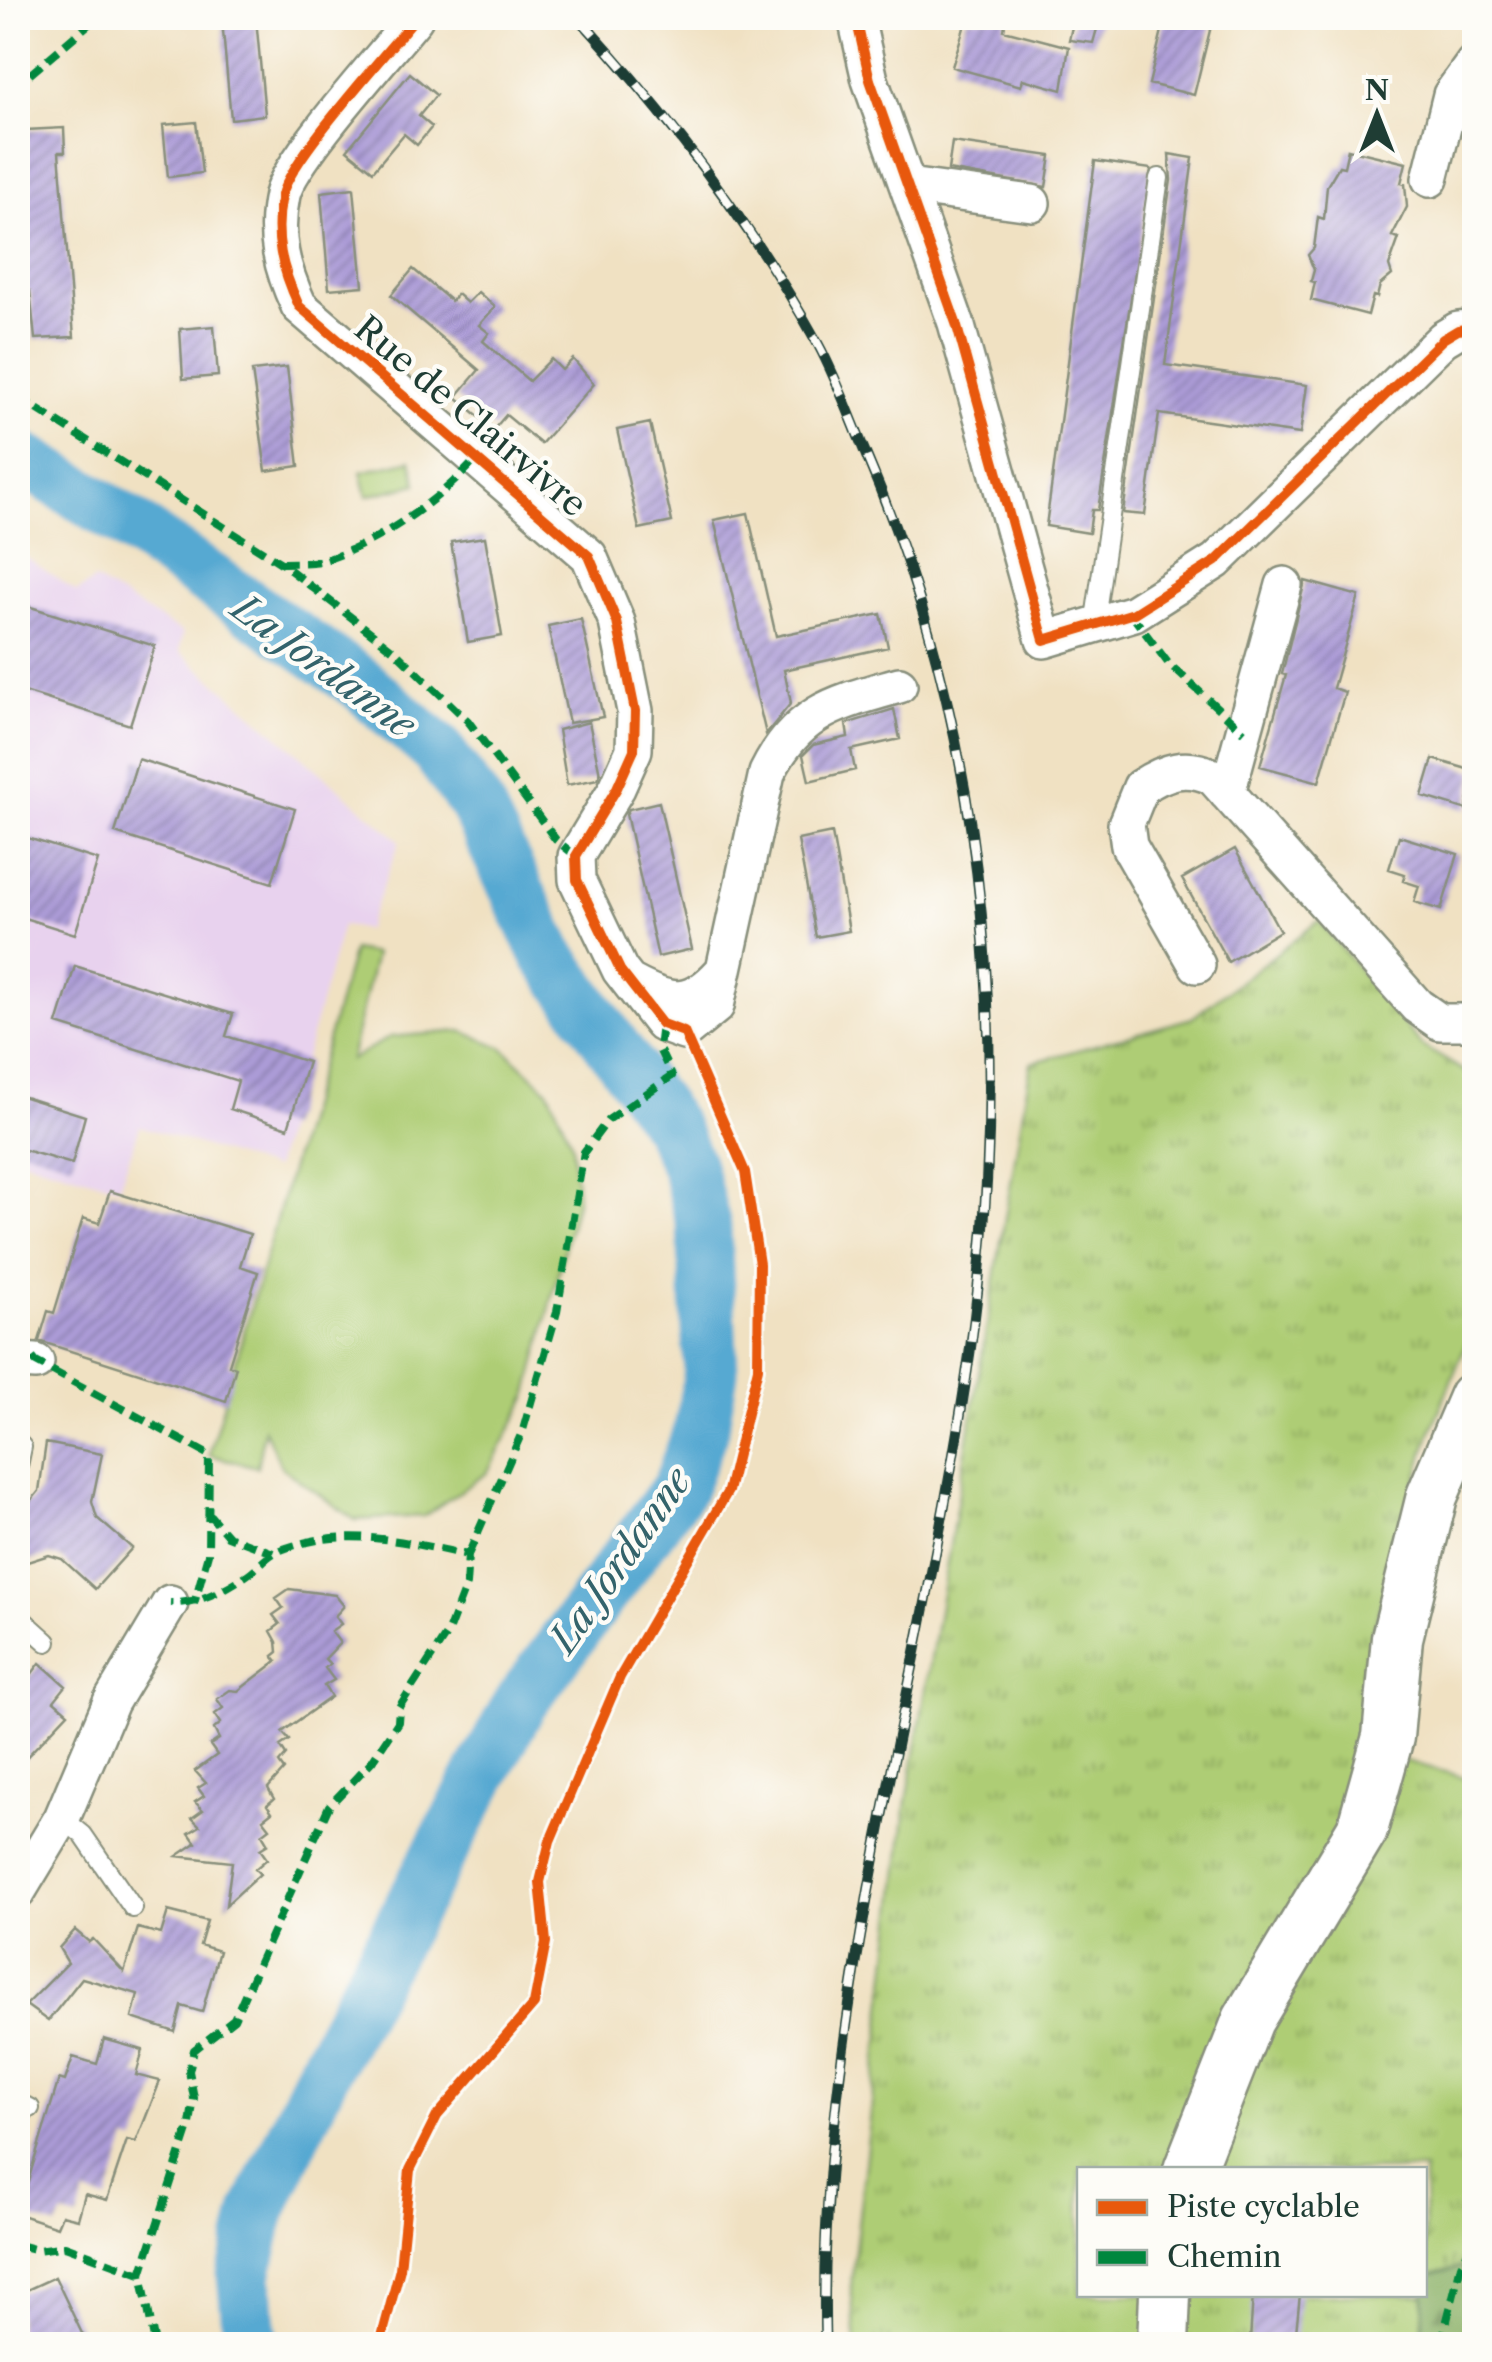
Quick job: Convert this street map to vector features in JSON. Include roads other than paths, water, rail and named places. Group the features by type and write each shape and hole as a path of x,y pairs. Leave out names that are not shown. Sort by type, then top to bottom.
{"main road":[{"path":"1190,2167 1248,2020 1362,1830 1388,1737 1397,1638 1432,1496 1474,1398"},
{"path":"1162,2344 1164,2297"}],"street":[{"name":"Rue de Clairvivre","path":"415,18 305,154 283,192 278,246 282,268 299,306 589,556 617,622 635,710 634,750 618,788 576,856 577,880 595,924 662,1024 684,1032 716,1006 768,772 779,749 802,722 829,706 899,685"},
{"path":"856,18 870,80 956,323 1044,640 1134,613 1216,561 1443,339 1458,330 1474,328"},
{"path":"1430,179 1451,95 1474,63"},
{"path":"908,186 1032,203"},
{"path":"1227,794 1284,585"},
{"path":"1197,965 1129,846 1126,824 1141,787 1176,770 1199,770 1227,794 1417,1006 1440,1022 1474,1022"},
{"path":"18,1891 62,1818 111,1702 170,1602"}],"lane":[{"path":"1094,626 1158,178"},
{"path":"18,1443 22,1447 18,1466"},
{"path":"18,1616 47,1642"},
{"path":"62,1818 83,1835 133,1908"}],"waterway":[{"name":"La Jordanne","path":"18,456 126,522 360,683 437,750 475,803 548,955 669,1125 688,1166 704,1226 711,1372 701,1430 679,1488 520,1703 323,2071 258,2213 244,2276 251,2344"}],"railway":[{"path":"579,18 645,94 737,215 793,300 831,371 909,568 942,681 966,797 981,914 988,1031 988,1149 980,1268 945,1503 853,1984 836,2105 826,2225 825,2344"}]}
